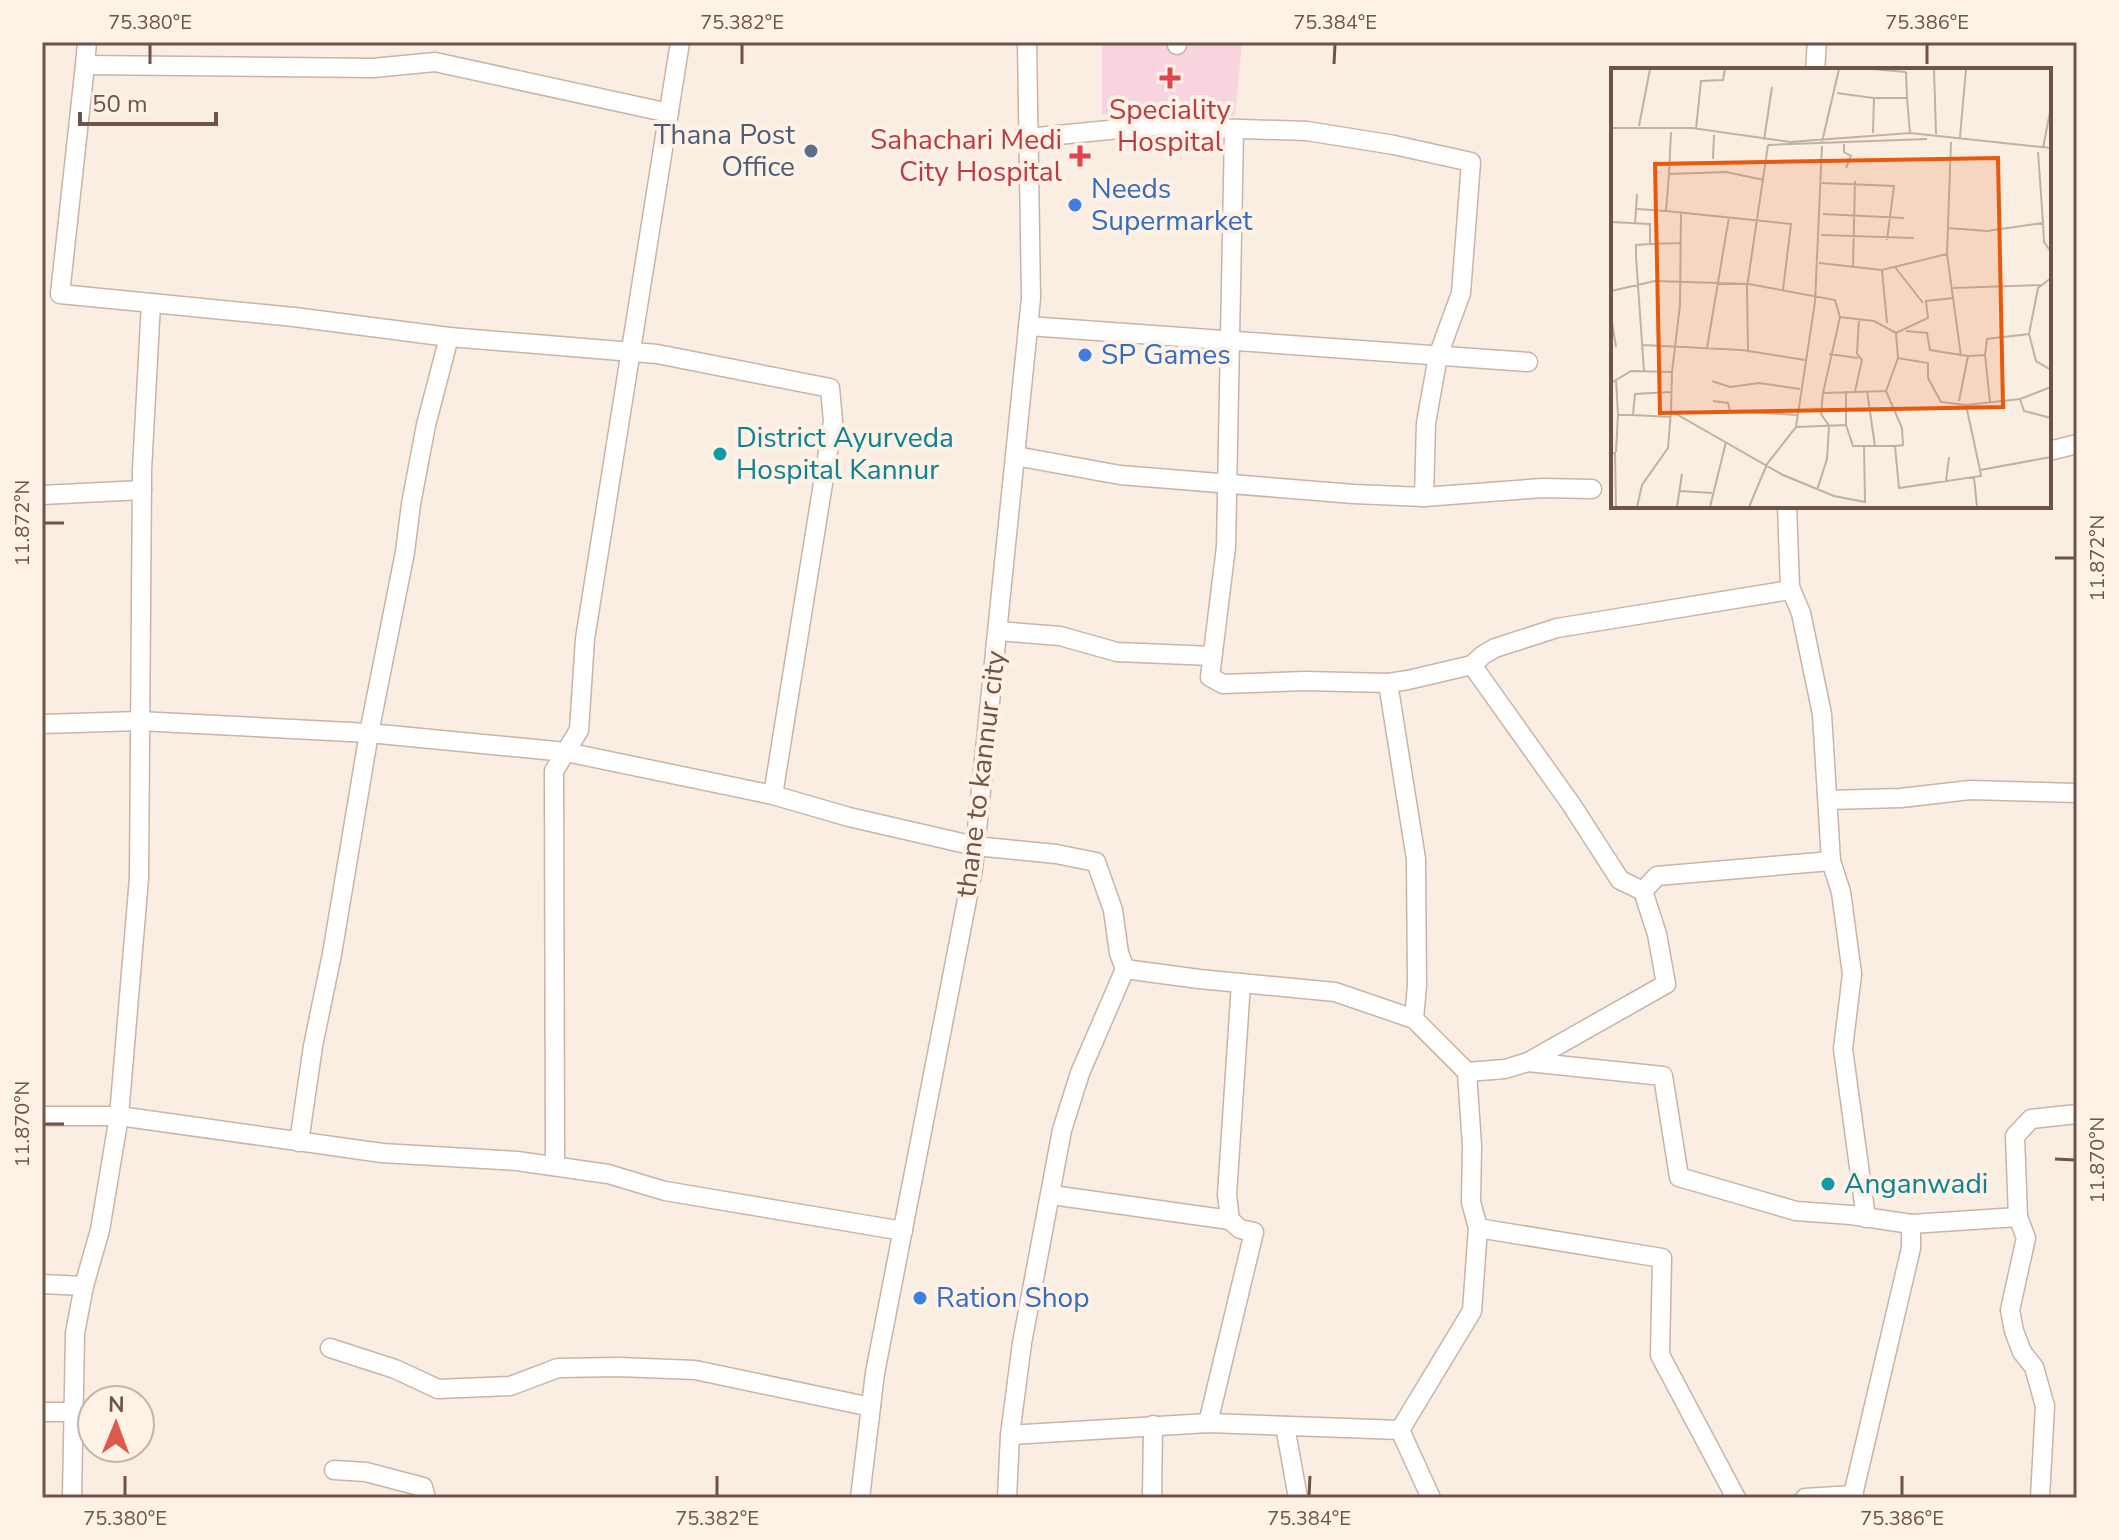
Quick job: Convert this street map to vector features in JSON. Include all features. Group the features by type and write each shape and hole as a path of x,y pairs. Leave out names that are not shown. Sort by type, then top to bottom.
{"street":[{"path":"87,42 51,293 294,317 449,337 657,354 830,388 833,421 773,795"},
{"path":"555,1166 554,771 579,730 585,639 680,42"},
{"name":"thane to kannur city","path":"860,1498 875,1373 975,846 1031,298 1027,42"},
{"path":"1815,68 1817,42"},
{"path":"85,65 373,68 435,62 669,113"},
{"path":"1027,138 1150,126 1307,131 1394,145 1471,162 1461,293 1438,356 1426,423 1424,497"},
{"path":"1234,130 1226,547 1210,677 1223,684 1305,681 1388,683 1472,665 1495,648 1557,628 1784,591 1790,587"},
{"path":"72,1498 75,1333 100,1230 119,1116 139,878 142,490 151,303"},
{"path":"1028,326 1528,362"},
{"path":"299,1142 313,1046 332,954 369,733 395,611 426,425 449,337"},
{"path":"2051,450 2077,444"},
{"path":"1016,456 1120,475 1424,497 1542,488 1592,489"},
{"path":"42,495 142,490"},
{"path":"1787,508 1790,587 1801,613 1822,714 1831,861 1841,892 1852,974 1843,1049 1866,1218"},
{"path":"998,631 1060,636 1117,652 1212,656"},
{"path":"1125,969 1335,992 1414,1019 1467,1072 1505,1069 1528,1062 1666,984 1657,934 1643,891 1620,880 1472,665"},
{"path":"1388,683 1416,859 1417,985 1414,1019"},
{"path":"42,724 139,721 369,733 566,752 773,795 849,817 975,846 1056,854 1096,862 1113,910 1119,953 1125,969 1080,1073 1062,1130 1022,1343 1010,1435 1007,1498"},
{"path":"1828,800 1901,798 1970,790 2077,793"},
{"path":"1643,891 1657,876 1831,861"},
{"path":"1230,1220 1227,1195 1241,983"},
{"path":"1528,1062 1663,1076 1679,1177 1796,1211 1911,1224 2018,1217"},
{"path":"1400,1430 1472,1311 1478,1228 1471,1202 1472,1146 1467,1072"},
{"path":"2040,1498 2045,1406 2034,1367 2022,1352 2014,1331 2010,1310 2026,1238 2018,1217 2015,1136 2031,1119 2077,1114"},
{"path":"42,1116 119,1116 382,1153 555,1166 608,1174 665,1191 903,1231"},
{"path":"1052,1195 1230,1220 1240,1229 1254,1232 1208,1423"},
{"path":"1805,1498 1854,1497 1911,1248 1911,1224"},
{"path":"1478,1228 1662,1258 1660,1355 1736,1498"},
{"path":"42,1284 84,1286"},
{"path":"330,1348 395,1369 438,1389 510,1386 558,1368 634,1367 695,1370 871,1407"},
{"path":"42,1412 72,1412"},
{"path":"1010,1435 1208,1423 1400,1430"},
{"path":"1152,1498 1153,1425"},
{"path":"1285,1426 1298,1498"},
{"path":"1400,1430 1431,1498"},
{"path":"334,1470 366,1472 423,1487 426,1498"}],"shaded area":[{"name":"Speciality Hospital","path":"1102,42 1242,42 1235,116 1102,114"}],"place":[{"name":"Speciality Hospital","path":"1170,78"},
{"name":"Thana Post Office","path":"811,151"},
{"name":"Sahachari Medi City Hospital","path":"1080,156"},
{"name":"Needs Supermarket","path":"1075,205"},
{"name":"SP Games","path":"1085,355"},
{"name":"District Ayurveda Hospital Kannur","path":"720,454"},
{"name":"Anganwadi","path":"1828,1184"},
{"name":"Ration Shop","path":"920,1298"}]}
